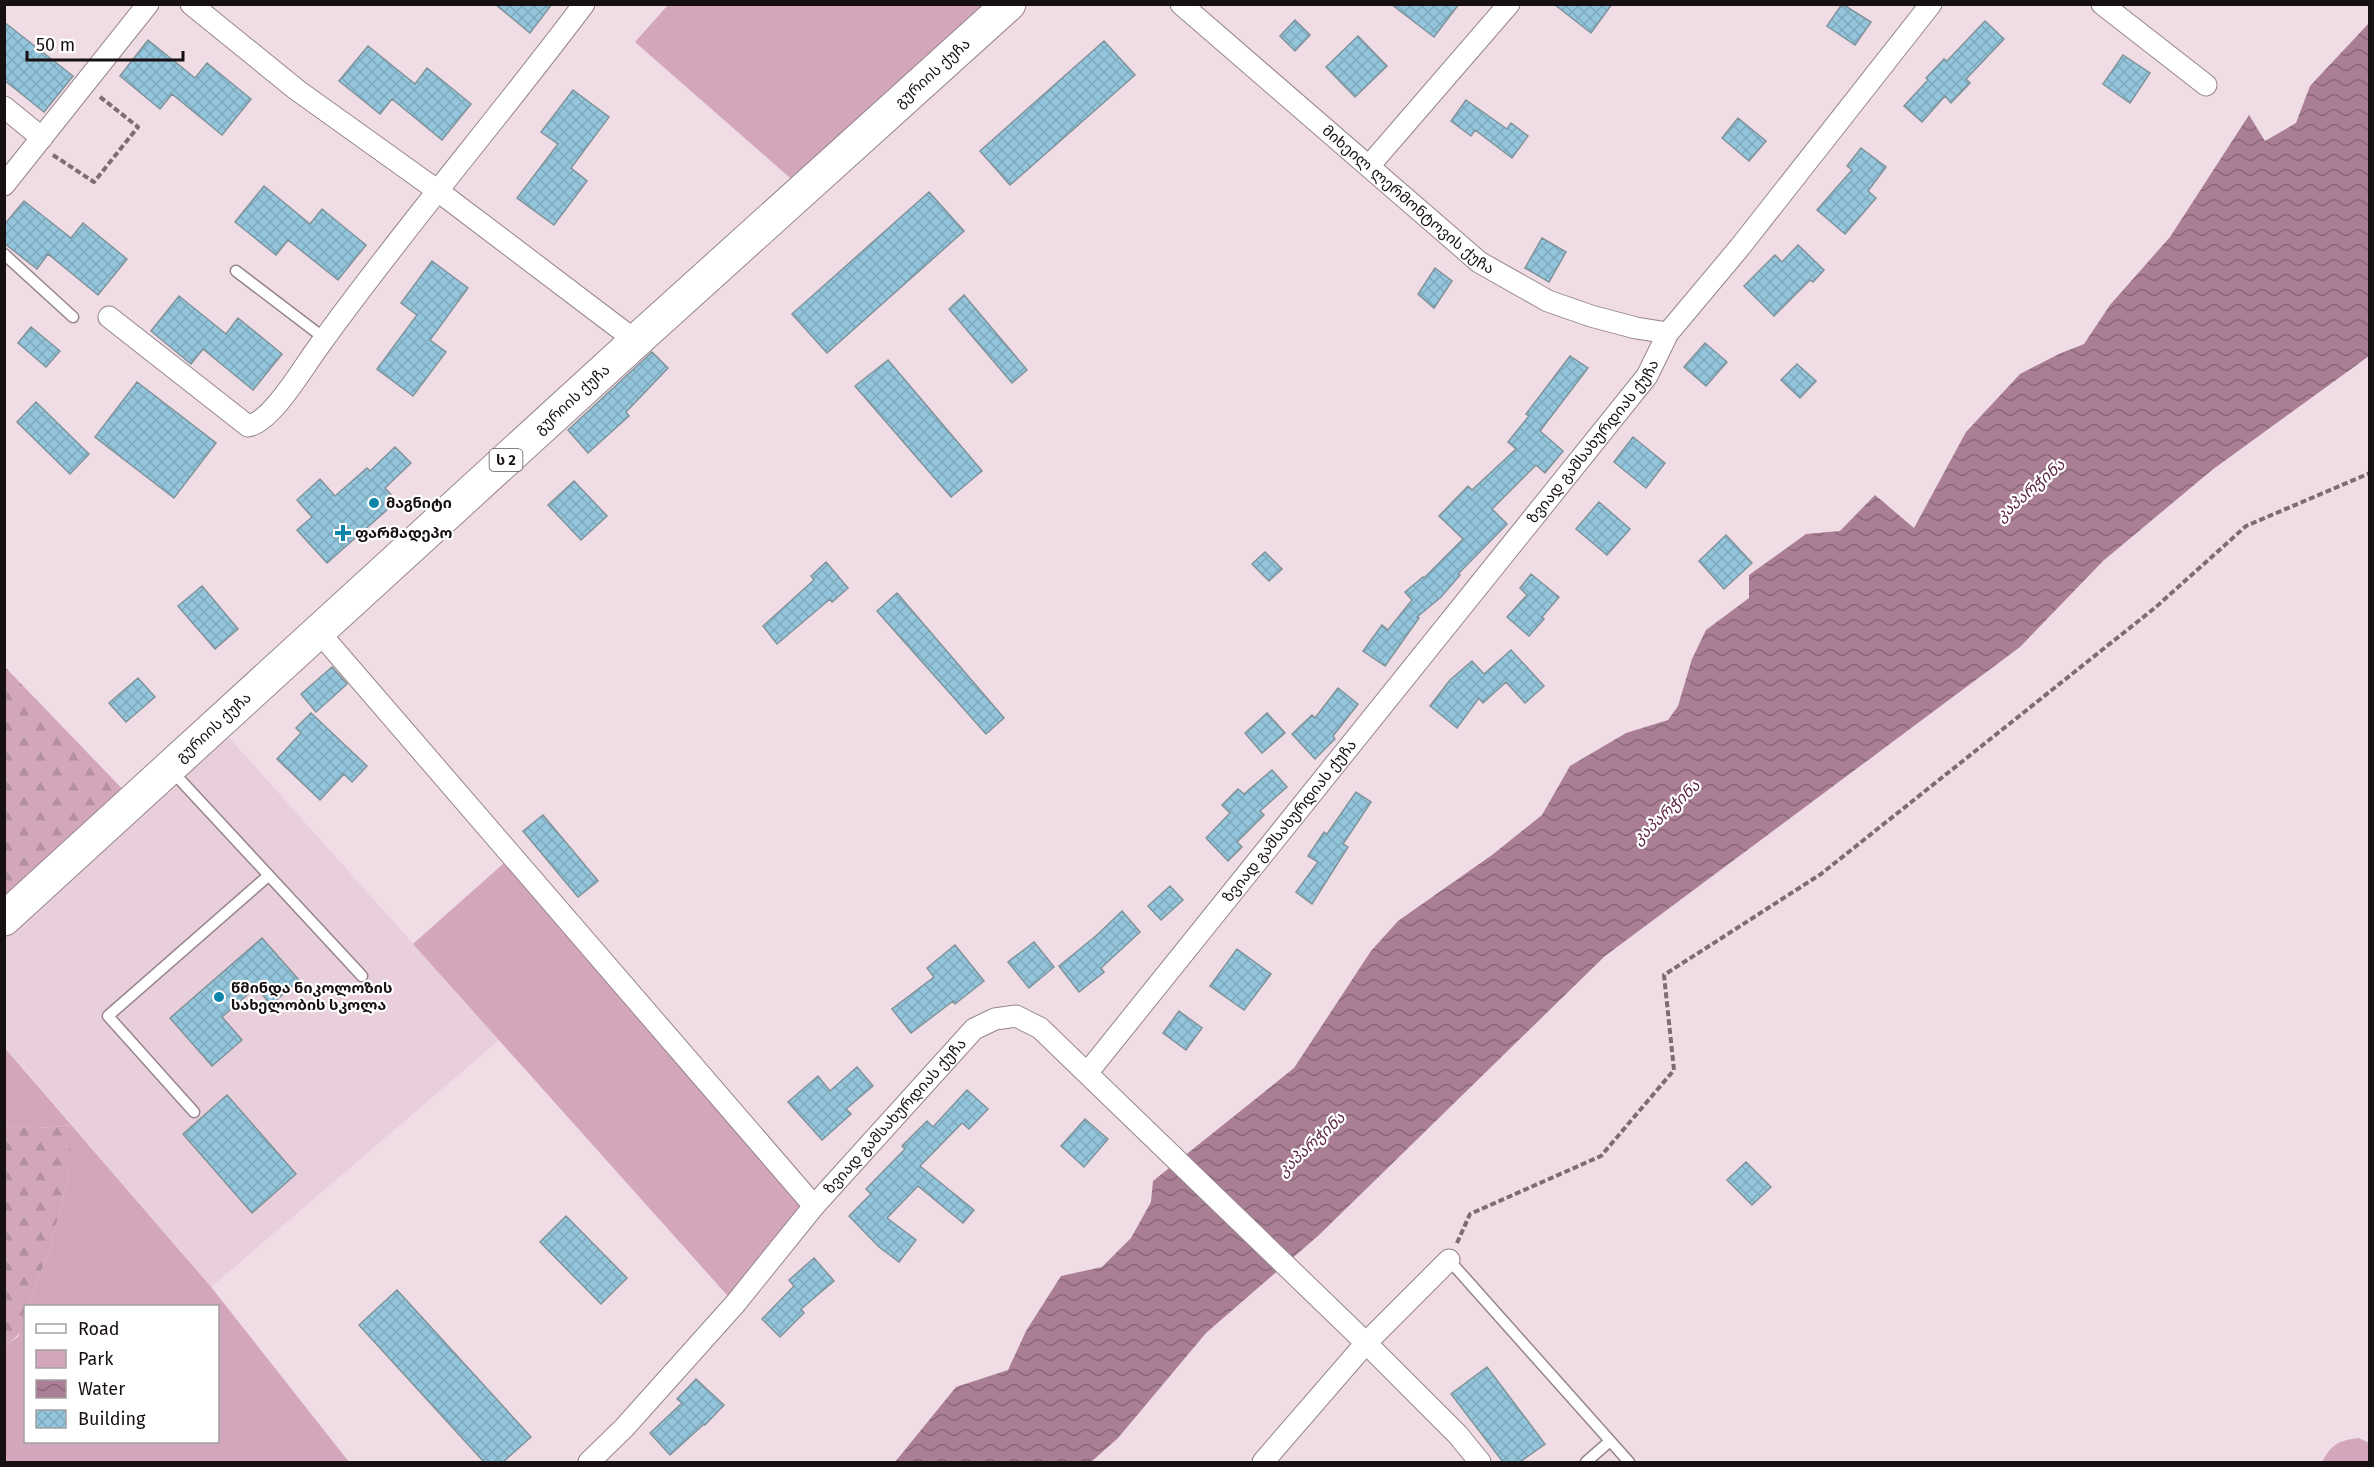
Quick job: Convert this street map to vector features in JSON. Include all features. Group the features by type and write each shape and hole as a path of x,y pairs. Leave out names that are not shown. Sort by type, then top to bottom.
{"highway":[{"name":"გურიის ქუჩა","path":"4,919 168,767 1009,4"}],"street":[{"path":"4,185 148,4"},
{"path":"191,4 297,90 438,191 636,341"},
{"path":"109,317 248,426 256,424 282,396 324,338 584,4"},
{"name":"მიხეილ ლერმონტოვის ქუჩა","path":"1181,4 1479,262 1548,301 1591,316 1636,328 1668,333"},
{"path":"1369,166 1509,4"},
{"name":"ზვიად გამსახურდიას ქუჩა","path":"589,1462 624,1428 735,1304 814,1206 974,1029 995,1019 1016,1016 1040,1028 1088,1072 1647,376 1668,333 1740,248 1931,4"},
{"path":"2102,4 2206,85"},
{"path":"4,107 39,141"},
{"path":"318,631 814,1206"},
{"path":"1088,1072 1166,1151 1366,1342 1458,1435 1480,1462"},
{"path":"1263,1462 1366,1342 1449,1260"}],"lane":[{"path":"4,254 73,317"},
{"path":"236,271 324,338"},
{"path":"168,767 362,976"},
{"path":"194,1112 108,1016 268,876"},
{"path":"1449,1260 1629,1462"},
{"path":"1586,1462 1610,1441"}],"path":[{"path":"39,141 94,182 102,173 138,127 85,84"},
{"path":"1449,1260 1470,1214 1601,1156 1674,1070 1664,975 1821,874 2156,608 2246,526 2370,473"}],"shaded area":[{"path":"216,723 499,1040 211,1287 5,1047 5,919"}],"green space":[{"path":"1003,4 805,191 635,42 668,5"},
{"path":"5,667 133,800 5,919"},
{"path":"512,856 814,1206 735,1304 413,944"},
{"path":"4,1047 211,1287 349,1462 5,1462 5,1345 18,1337 24,1320 24,1443 219,1443 219,1305 29,1305 51,1244 68,1179 71,1125 29,1128 5,1124"},
{"path":"5,1124 30,1128 72,1125 68,1179 51,1244 29,1305 24,1305 22,1330 5,1345"},
{"path":"2359,1438 2369,1443 2369,1462 2322,1462 2336,1444"}],"water":[{"name":"კაპარჭინა","path":"2369,23 2369,356 2212,470 2103,561 2020,647 1605,956 1319,1235 1206,1333 1118,1438 1091,1462 895,1462 956,1387 1008,1370 1026,1331 1061,1276 1102,1267 1131,1238 1151,1202 1153,1181 1294,1068 1371,951 1398,921 1492,855 1542,815 1570,766 1626,733 1668,720 1678,706 1692,659 1706,630 1749,598 1749,575 1806,534 1840,531 1875,495 1914,528 1966,432 2020,374 2084,344 2110,305 2170,237 2249,115 2265,141 2296,123 2310,86"}],"building":[{"path":"495,4 552,4 530,33"},
{"path":"1391,4 1459,4 1434,37"},
{"path":"1554,4 1612,4 1591,33"},
{"path":"1842,4 1871,22 1855,45 1827,26"},
{"path":"1295,20 1310,35 1295,51 1280,36"},
{"path":"1985,21 2004,39 1966,79 1970,83 1951,103 1945,96 1922,122 1904,106 1944,59 1947,61"},
{"path":"4,22 73,76 44,112 4,80"},
{"path":"1358,36 1387,66 1355,97 1326,67"},
{"path":"148,40 195,78 207,63 251,99 222,135 172,94 160,109 120,76"},
{"path":"1104,41 1135,75 1010,185 980,151"},
{"path":"368,46 415,84 427,68 471,104 442,140 392,99 380,114 339,81"},
{"path":"2123,55 2150,73 2130,103 2103,84"},
{"path":"573,90 609,117 571,168 587,181 554,225 517,198 558,144 541,132"},
{"path":"1466,100 1507,129 1511,123 1528,136 1512,158 1475,130 1471,136 1451,121"},
{"path":"1738,118 1766,141 1749,161 1722,138"},
{"path":"1861,148 1886,167 1868,191 1876,198 1845,234 1817,210 1852,170 1847,166"},
{"path":"264,186 310,224 322,209 366,245 338,280 288,240 276,255 235,222"},
{"path":"929,192 964,231 827,353 792,314"},
{"path":"24,201 71,238 83,223 127,259 98,295 48,254 37,269 4,243 4,225"},
{"path":"1542,238 1566,252 1549,282 1525,268"},
{"path":"1798,245 1824,270 1813,282 1810,280 1774,316 1744,286 1775,255 1782,262"},
{"path":"432,261 468,288 430,340 446,352 413,396 377,369 417,315 401,303"},
{"path":"1435,268 1452,281 1434,308 1418,294"},
{"path":"964,295 1027,370 1012,383 949,309"},
{"path":"179,296 226,334 238,318 282,354 253,390 203,349 191,364 151,331"},
{"path":"31,327 60,351 46,367 18,343"},
{"path":"1705,343 1727,362 1706,386 1684,367"},
{"path":"652,352 668,368 626,412 629,416 588,453 568,430"},
{"path":"1570,356 1588,368 1540,431 1563,451 1545,473 1536,465 1492,509 1507,524 1458,574 1460,575 1441,597 1417,617 1419,618 1385,666 1363,651 1382,625 1388,630 1412,600 1405,592 1424,578 1463,539 1439,516 1468,486 1472,490 1516,449 1508,442 1529,416 1526,414"},
{"path":"888,360 982,471 951,497 855,386"},
{"path":"1797,364 1816,381 1800,398 1781,380"},
{"path":"137,382 216,443 174,498 95,437"},
{"path":"36,402 89,454 70,474 17,422"},
{"path":"1633,437 1665,463 1646,488 1614,462"},
{"path":"395,447 411,463 385,488 397,501 327,563 297,530 312,517 297,500 320,479 335,496 367,468 370,471"},
{"path":"574,481 607,516 581,540 548,505"},
{"path":"1599,502 1630,529 1607,555 1576,529"},
{"path":"1726,535 1752,563 1724,589 1699,561"},
{"path":"1265,552 1282,569 1269,581 1252,564"},
{"path":"826,562 848,588 832,602 830,599 777,644 763,626 814,580 811,576"},
{"path":"1531,574 1559,597 1529,636 1507,617 1527,595 1520,588"},
{"path":"202,586 238,629 215,649 178,606"},
{"path":"897,593 1004,718 986,734 877,611"},
{"path":"1511,650 1544,686 1525,703 1506,682 1483,703 1479,698 1457,728 1430,706 1450,680 1472,661 1484,674"},
{"path":"332,667 347,684 316,712 301,694"},
{"path":"138,678 155,697 126,722 109,703"},
{"path":"1338,688 1358,704 1333,736 1335,739 1315,759 1292,734 1312,715 1315,718"},
{"path":"311,713 367,766 352,782 344,774 320,800 277,759 301,733 296,728"},
{"path":"1267,713 1285,733 1262,753 1245,733"},
{"path":"1272,770 1287,787 1260,811 1264,815 1237,842 1242,847 1228,861 1206,838 1230,813 1222,805 1238,789 1244,794"},
{"path":"1356,792 1371,802 1343,844 1348,847 1312,904 1296,892 1318,862 1308,856 1324,832 1327,834"},
{"path":"543,815 598,881 578,897 523,831"},
{"path":"1170,886 1183,900 1161,920 1148,906"},
{"path":"1122,911 1140,932 1101,968 1104,972 1079,992 1059,966"},
{"path":"262,938 299,980 271,1005 256,987 222,1017 242,1040 212,1066 170,1018"},
{"path":"1034,942 1054,967 1029,988 1008,962"},
{"path":"955,945 984,981 955,1004 953,1001 911,1033 892,1009 934,977 927,968"},
{"path":"1237,949 1271,974 1244,1010 1210,986"},
{"path":"1179,1011 1202,1028 1186,1050 1163,1033"},
{"path":"857,1067 873,1086 846,1109 851,1114 822,1140 788,1102 818,1076 830,1091"},
{"path":"967,1090 988,1109 969,1129 962,1123 920,1166 974,1210 963,1223 918,1186 887,1218 916,1240 899,1262 879,1247 849,1216 871,1194 866,1189 905,1149 902,1146 927,1121 933,1127"},
{"path":"227,1095 296,1174 252,1213 183,1134"},
{"path":"1085,1119 1108,1139 1084,1167 1061,1146"},
{"path":"1746,1162 1771,1187 1752,1205 1727,1180"},
{"path":"566,1216 627,1278 601,1304 540,1242"},
{"path":"814,1258 834,1281 801,1309 804,1313 780,1337 762,1319 794,1286 789,1280"},
{"path":"397,1290 531,1437 503,1462 484,1462 359,1325"},
{"path":"1487,1367 1545,1444 1520,1462 1503,1462 1451,1394"},
{"path":"696,1379 724,1405 670,1455 650,1433 682,1403 677,1399"}],"place":[{"name":"მაგნიტი","path":"374,503"},
{"name":"ფარმადეპო","path":"343,533"},
{"name":"წმინდა ნიკოლოზის სახელობის სკოლა","path":"219,997"}]}
